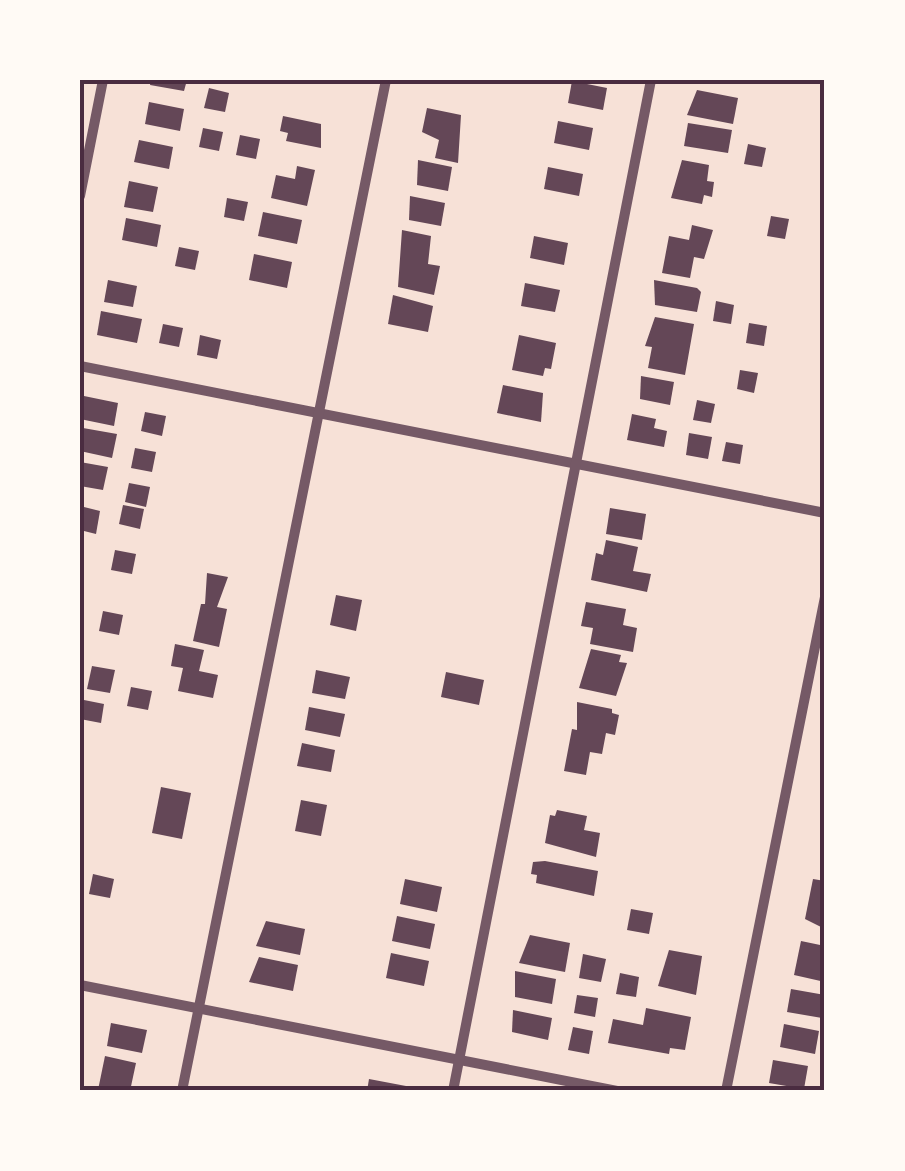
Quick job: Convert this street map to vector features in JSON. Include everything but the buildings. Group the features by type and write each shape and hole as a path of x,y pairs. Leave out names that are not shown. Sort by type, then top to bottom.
{"street":[{"path":"80,196 102,80"},
{"path":"182,1091 386,80"},
{"path":"454,1091 651,80"},
{"path":"80,366 825,513"},
{"path":"726,1091 825,597"},
{"path":"80,985 617,1091"}]}
